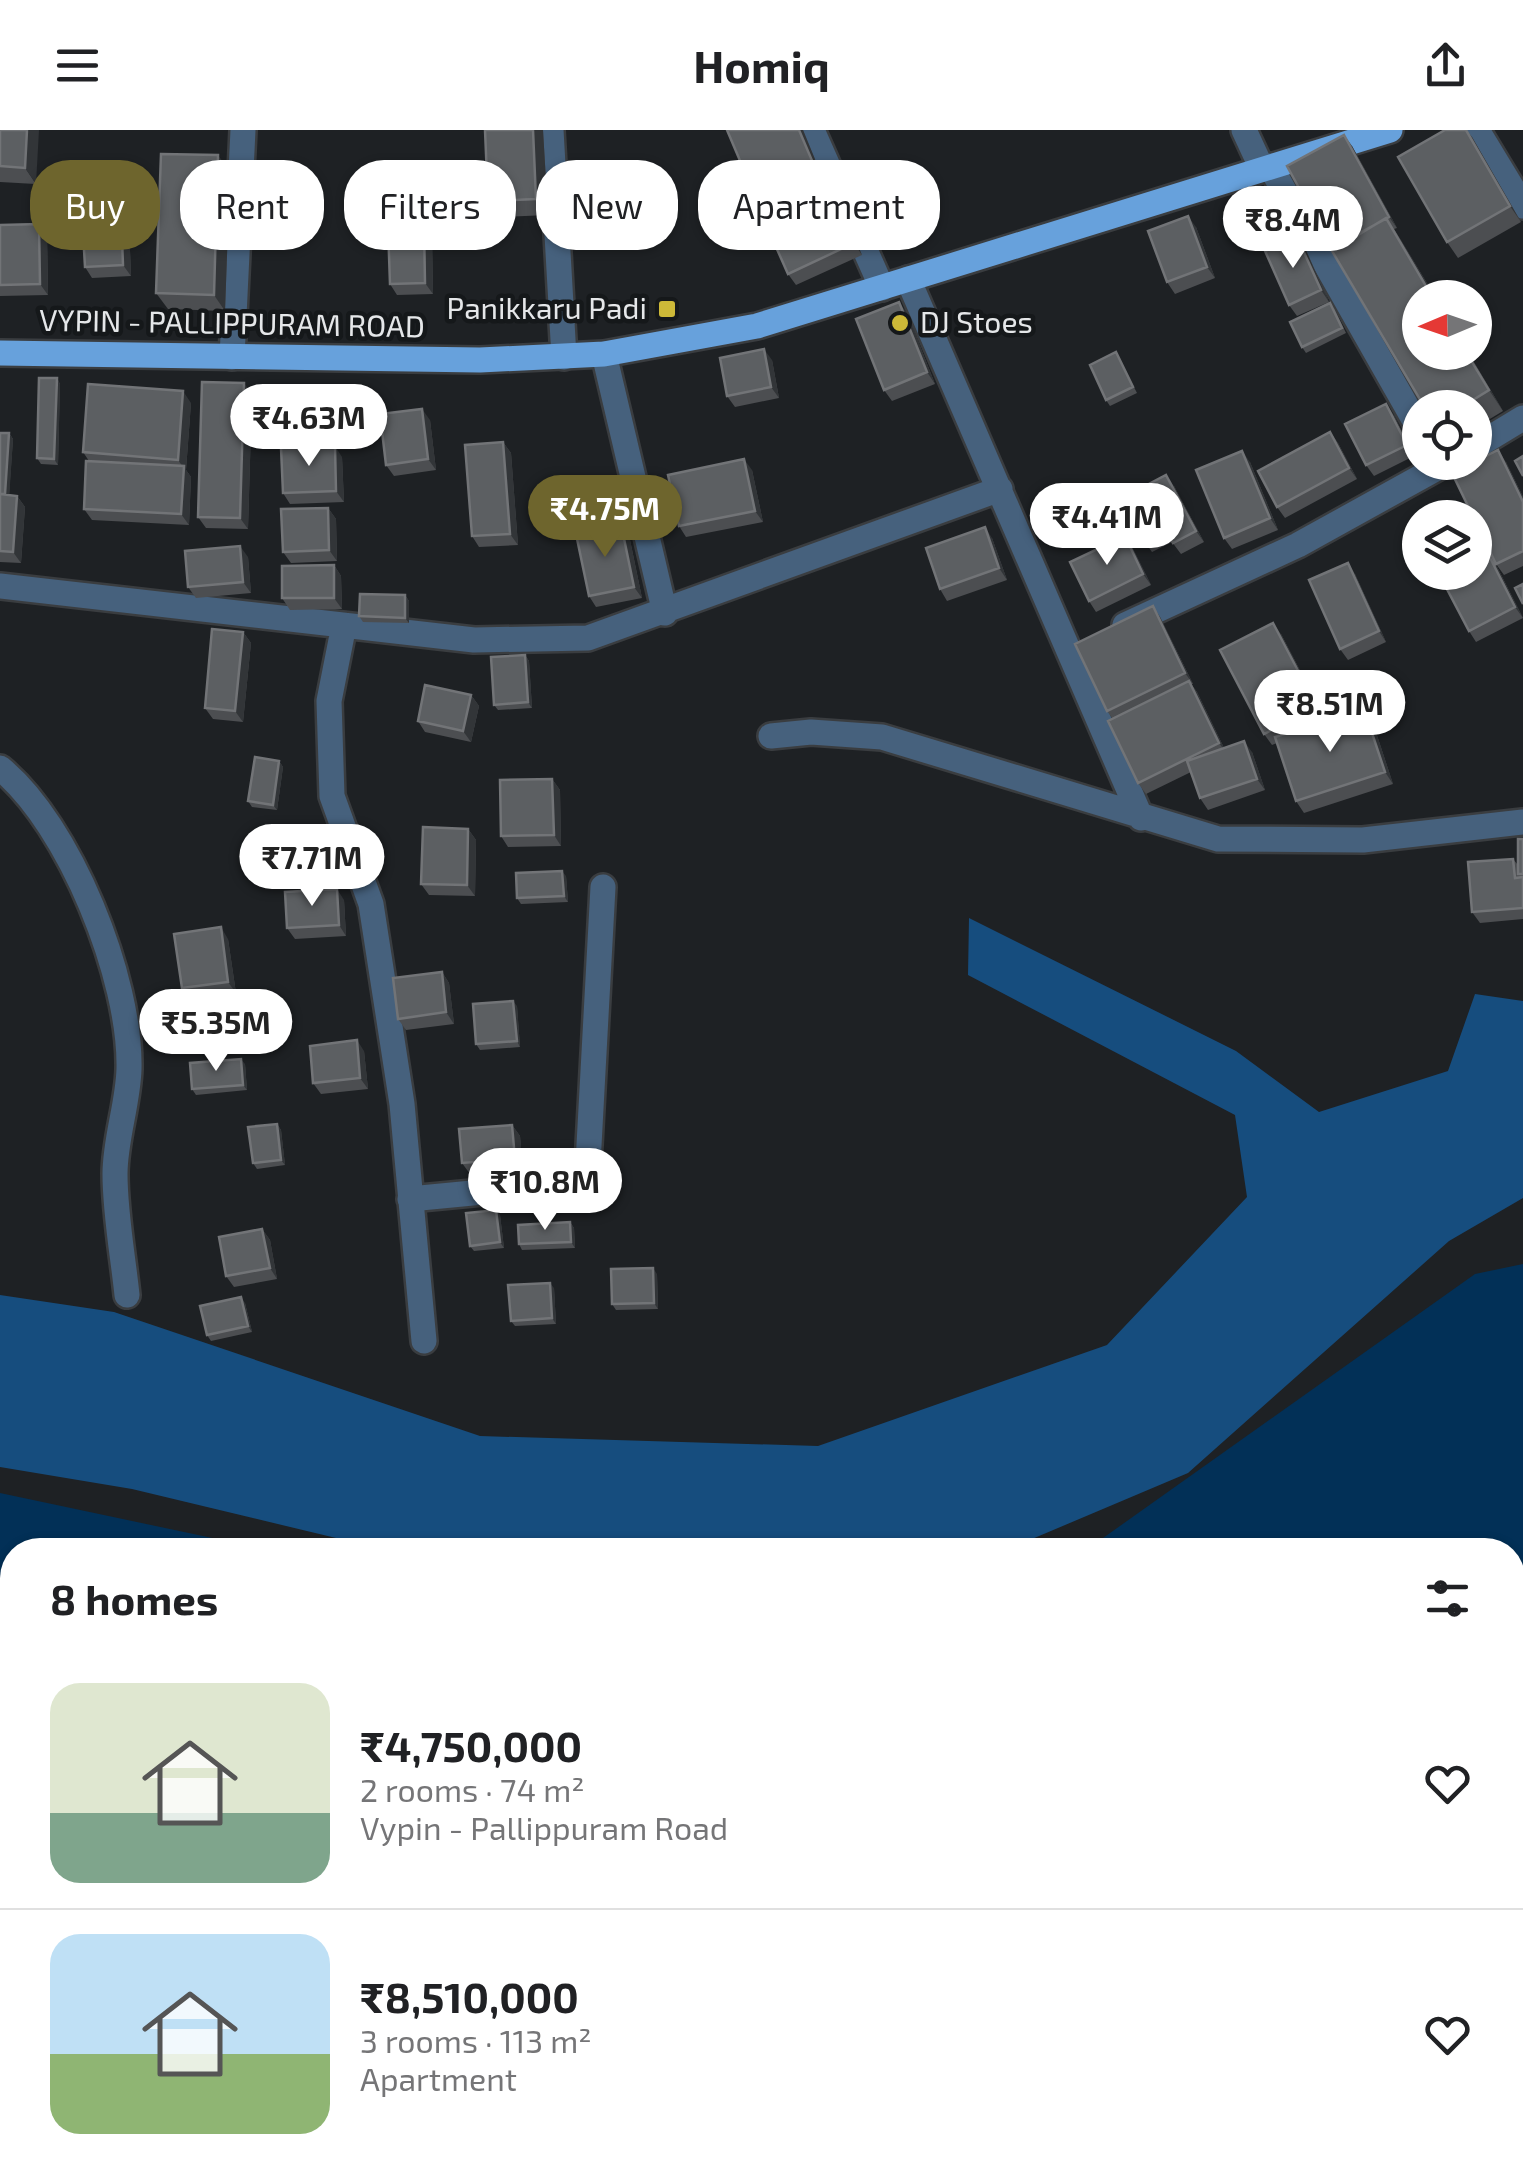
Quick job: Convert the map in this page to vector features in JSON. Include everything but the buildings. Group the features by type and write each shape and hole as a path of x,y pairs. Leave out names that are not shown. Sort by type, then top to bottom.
{"main road":[{"name":"VYPIN - PALLIPPURAM ROAD","path":"0,353 232,357 604,354 758,326 1390,130"}],"street":[{"path":"232,357 243,130"},
{"path":"551,130 564,357"},
{"path":"812,130 882,288"},
{"path":"1244,130 1402,399"},
{"path":"1478,130 1523,206"},
{"path":"908,279 1000,489 1088,642 1141,818"},
{"path":"604,354 665,613"},
{"path":"1492,436 1523,418"},
{"path":"1088,642 1298,545 1414,480"},
{"path":"0,586 474,640 588,638 1000,489"},
{"path":"344,625 328,701 332,796 371,904 402,1104 424,1341"},
{"path":"771,736 810,732 882,738 1218,839 1363,840 1523,822"},
{"path":"0,768 54,833 94,911 120,992 129,1068 115,1173 128,1296"},
{"path":"410,1199 587,1182 603,887"}],"shaded area":[{"path":"969,918 1236,1051 1319,1112 1448,1071 1475,994 1523,1001 1523,1198 1449,1241 1188,1473 1034,1538 336,1538 132,1489 0,1467 0,1295 114,1312 480,1436 818,1446 1107,1345 1247,1197 1235,1115 968,975"},
{"path":"1523,1264 1523,1538 1103,1538 1475,1274"},
{"path":"0,1493 212,1538 0,1538"}],"place":[{"name":"Panikkaru Padi","path":"667,309"},
{"name":"DJ Stoes","path":"900,323"}]}
